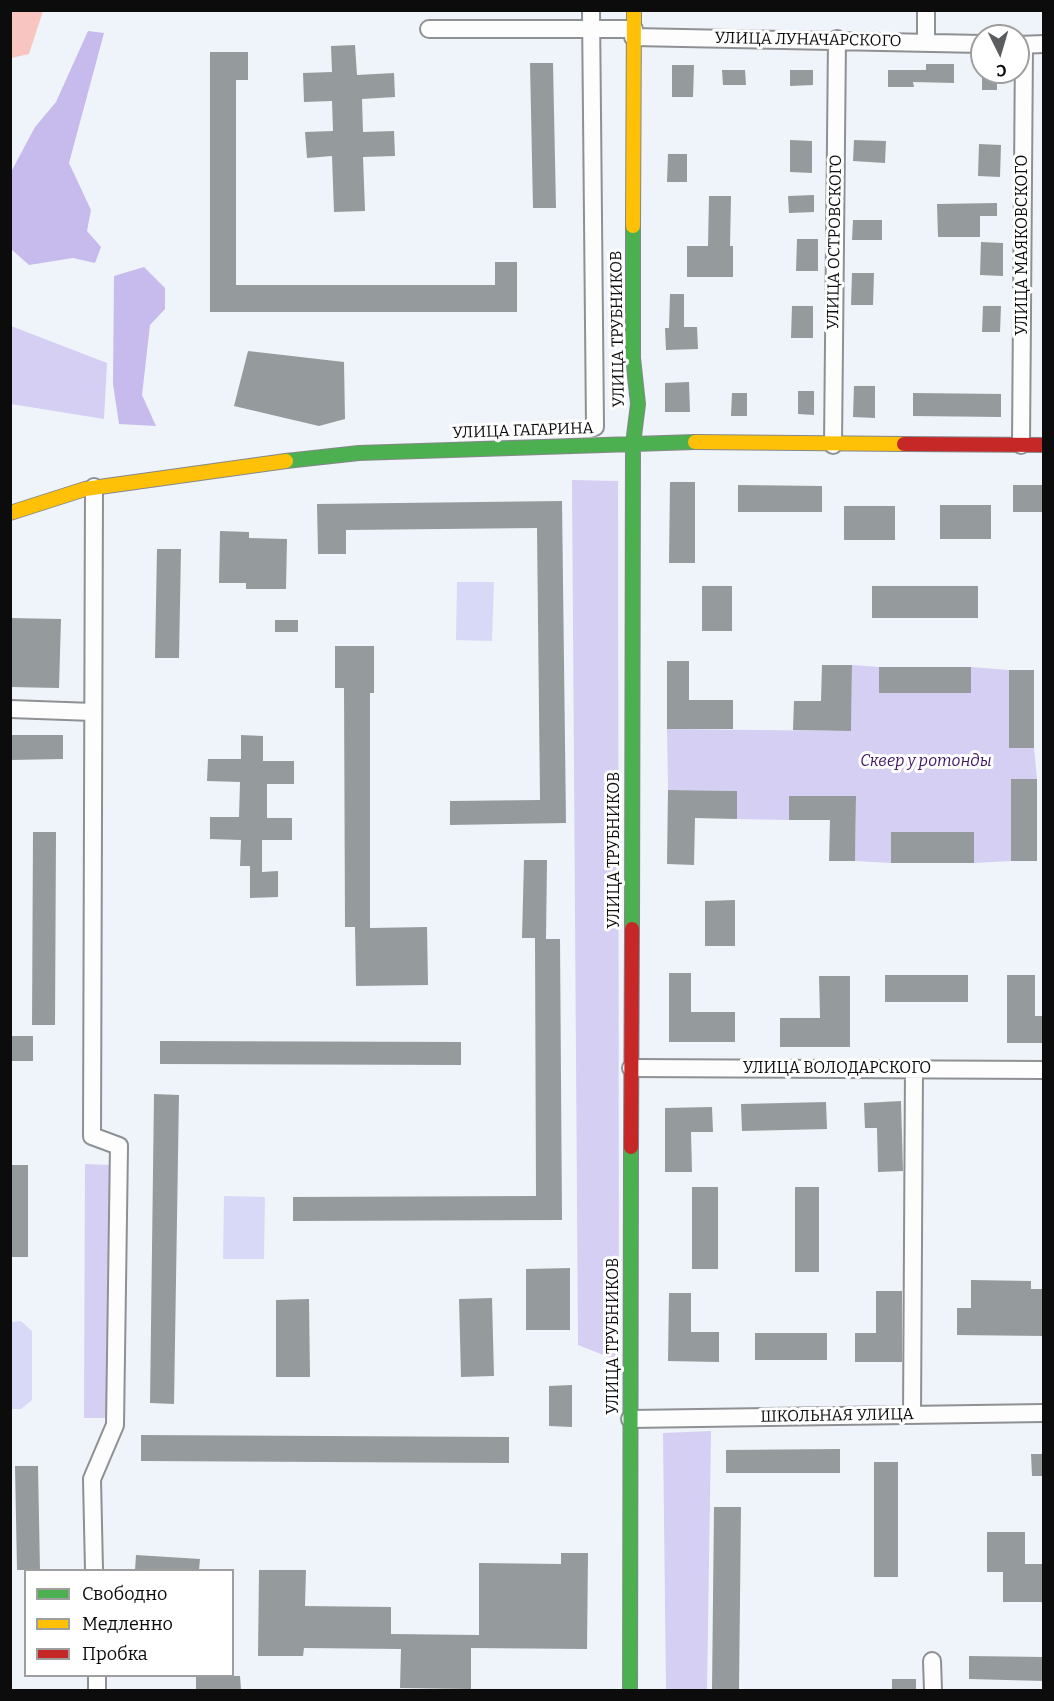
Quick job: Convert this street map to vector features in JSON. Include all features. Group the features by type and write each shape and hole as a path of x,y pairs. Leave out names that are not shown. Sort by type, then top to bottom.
{"street":[{"path":"591,10 595,427"},
{"name":"УЛИЦА ТРУБНИКОВ","path":"630,1690 633,444 638,404 633,358 634,10"},
{"path":"926,10 926,42"},
{"name":"УЛИЦА ЛУНАЧАРСКОГО","path":"429,29 591,29 634,33 970,44"},
{"name":"УЛИЦА ОСТРОВСКОГО","path":"833,445 837,39"},
{"name":"УЛИЦА МАЯКОВСКОГО","path":"1021,84 1021,445"},
{"name":"УЛИЦА ГАГАРИНА","path":"10,513 94,487 359,453 633,444 1044,445"},
{"path":"94,487 92,1136 120,1146 115,1425 92,1479 94,1569"},
{"path":"10,709 93,712"},
{"name":"УЛИЦА ВОЛОДАРСКОГО","path":"631,1068 1044,1070"},
{"path":"912,1414 914,1068"},
{"name":"ШКОЛЬНАЯ УЛИЦА","path":"630,1419 1044,1413"},
{"path":"932,1661 933,1690"}],"green space":[{"path":"11,326 107,363 104,419 11,404"},
{"path":"572,480 618,481 619,1361 578,1345"},
{"name":"Сквер у ротонды","path":"852,665 879,667 971,692 971,667 1009,670 1009,748 1034,748 1037,779 1011,779 1011,861 974,863 973,832 891,832 891,863 855,861 856,796 789,797 789,820 737,819 737,791 668,790 667,729 851,731"},
{"path":"85,1164 111,1165 112,1418 84,1418"},
{"path":"711,1431 707,1690 666,1690 663,1433"}],"shaded area":[{"path":"11,10 43,11 29,54 11,58"},
{"path":"88,31 104,33 69,163 91,210 87,231 101,247 95,263 73,258 29,265 11,249 11,172 35,127 56,102"},
{"path":"144,267 165,288 165,309 150,325 142,395 156,426 119,424 113,384 114,276"},
{"path":"457,582 494,582 492,641 456,640"},
{"path":"224,1196 265,1197 264,1259 223,1259"},
{"path":"21,1321 32,1331 32,1400 21,1409 11,1409 11,1322"}],"building":[{"path":"355,45 357,75 394,73 395,97 362,99 363,132 394,131 395,156 363,157 365,211 334,212 332,156 307,158 305,132 333,131 332,101 304,102 303,73 332,72 331,46"},
{"path":"210,52 248,52 248,80 236,80 236,285 495,285 495,262 517,262 517,312 210,312"},
{"path":"530,63 553,63 556,208 533,208"},
{"path":"926,64 954,64 954,83 913,82 914,87 888,87 888,70 926,70"},
{"path":"672,65 694,65 693,97 672,97"},
{"path":"722,70 745,70 746,85 723,85"},
{"path":"790,70 813,70 813,85 790,86"},
{"path":"982,84 997,84 997,90 982,90"},
{"path":"790,140 812,141 812,173 790,172"},
{"path":"854,140 886,141 885,163 853,161"},
{"path":"979,144 1001,145 1000,177 978,176"},
{"path":"668,154 687,154 687,182 667,182"},
{"path":"814,195 814,212 789,213 788,196"},
{"path":"709,196 731,196 730,246 733,246 733,277 687,277 687,246 708,246"},
{"path":"997,203 997,216 980,216 980,237 938,237 937,204"},
{"path":"853,220 882,220 882,240 852,240"},
{"path":"797,239 818,239 818,271 796,271"},
{"path":"981,242 1003,243 1003,276 980,275"},
{"path":"852,273 874,273 873,305 851,305"},
{"path":"670,294 684,294 684,327 697,327 698,349 666,350 665,328 669,328"},
{"path":"792,306 813,306 813,338 791,338"},
{"path":"983,306 1001,306 1000,332 982,332"},
{"path":"248,351 344,362 345,419 319,426 234,406"},
{"path":"689,382 690,412 665,412 665,383"},
{"path":"854,386 875,386 875,418 853,417"},
{"path":"798,391 814,391 814,415 798,414"},
{"path":"732,393 747,393 747,416 731,416"},
{"path":"913,393 1001,394 1001,417 913,416"},
{"path":"670,482 695,482 695,563 669,563"},
{"path":"738,485 822,486 822,512 738,512"},
{"path":"1013,485 1044,485 1044,512 1013,512"},
{"path":"562,501 566,823 450,825 450,801 540,800 537,528 346,530 346,554 318,554 317,504"},
{"path":"940,505 991,505 991,539 940,539"},
{"path":"844,506 895,506 895,540 844,540"},
{"path":"220,531 249,532 249,538 287,539 286,589 246,589 246,583 219,583"},
{"path":"157,549 181,549 179,658 155,658"},
{"path":"702,586 732,586 732,631 702,631"},
{"path":"872,586 978,586 978,618 872,618"},
{"path":"10,618 61,619 59,688 10,687"},
{"path":"275,620 298,620 298,632 275,632"},
{"path":"335,646 374,646 374,693 370,693 370,928 427,927 428,985 356,986 355,927 345,927 344,688 335,688"},
{"path":"667,661 689,661 689,700 733,700 733,729 667,729"},
{"path":"822,665 852,665 851,731 793,730 794,701 821,701"},
{"path":"879,667 971,667 971,693 879,693"},
{"path":"1009,670 1034,670 1034,748 1009,748"},
{"path":"10,735 63,735 63,759 10,760"},
{"path":"241,735 263,736 263,761 294,761 294,784 267,784 267,818 292,818 292,840 262,840 262,872 278,871 278,897 250,898 250,866 240,866 241,840 210,839 210,817 239,817 240,782 207,781 208,759 241,759"},
{"path":"1011,779 1037,779 1037,861 1011,861"},
{"path":"668,790 737,791 737,819 695,818 694,865 667,864"},
{"path":"789,796 856,796 855,861 829,861 830,820 789,820"},
{"path":"33,832 56,832 55,1025 32,1025"},
{"path":"891,832 974,832 974,863 891,863"},
{"path":"524,860 547,860 546,939 560,939 562,1220 293,1221 293,1197 536,1196 535,938 522,938"},
{"path":"735,900 735,946 705,946 705,901"},
{"path":"669,973 691,973 691,1012 735,1012 735,1042 669,1042"},
{"path":"885,975 968,975 968,1002 885,1002"},
{"path":"1007,975 1035,975 1035,1016 1044,1016 1044,1043 1007,1043"},
{"path":"819,976 850,976 850,1047 780,1047 780,1018 820,1018"},
{"path":"10,1036 33,1036 33,1061 10,1061"},
{"path":"160,1041 461,1042 461,1065 160,1064"},
{"path":"154,1094 179,1095 174,1404 150,1403"},
{"path":"901,1101 903,1171 878,1172 877,1128 865,1128 864,1103"},
{"path":"826,1102 827,1129 742,1131 741,1104"},
{"path":"712,1107 713,1132 691,1132 692,1172 665,1172 665,1108"},
{"path":"10,1165 28,1165 28,1257 10,1257"},
{"path":"692,1187 718,1187 718,1269 692,1269"},
{"path":"795,1187 819,1187 819,1272 795,1272"},
{"path":"570,1268 570,1330 526,1330 526,1269"},
{"path":"971,1280 1031,1281 1031,1289 1044,1289 1044,1336 957,1335 957,1308 971,1308"},
{"path":"876,1291 902,1291 902,1362 855,1362 855,1333 876,1333"},
{"path":"669,1293 691,1293 691,1332 719,1332 719,1362 668,1361"},
{"path":"492,1298 494,1376 461,1377 459,1299"},
{"path":"309,1299 310,1377 276,1377 276,1300"},
{"path":"755,1333 827,1333 827,1360 755,1360"},
{"path":"572,1385 572,1427 549,1426 549,1386"},
{"path":"141,1435 509,1437 509,1463 141,1461"},
{"path":"840,1449 840,1473 726,1473 726,1450"},
{"path":"1031,1454 1044,1454 1044,1476 1032,1476"},
{"path":"874,1462 898,1462 898,1577 874,1577"},
{"path":"15,1466 38,1466 40,1569 17,1570"},
{"path":"714,1507 741,1507 739,1690 712,1690"},
{"path":"987,1532 1025,1532 1025,1564 1042,1564 1042,1602 1003,1602 1003,1572 987,1572"},
{"path":"561,1553 588,1553 587,1649 471,1648 471,1689 400,1688 401,1649 304,1648 303,1656 258,1656 259,1570 306,1570 305,1606 391,1607 391,1634 479,1635 479,1563 561,1564"},
{"path":"136,1555 200,1559 199,1569 135,1569"},
{"path":"969,1656 1044,1657 1044,1681 969,1679"},
{"path":"240,1676 241,1690 196,1690 196,1677"},
{"path":"892,1679 916,1679 916,1690 892,1690"}],"traffic: fast":[{"path":"632,929 633,444 638,404 633,358 633,226"},
{"path":"286,461 359,453 695,442"},
{"path":"630,1690 631,1147"}],"traffic: slow":[{"path":"633,226 634,10"},
{"path":"695,442 904,444"},
{"path":"10,513 85,489 286,461"}],"traffic: jam":[{"path":"904,444 1044,445"},
{"path":"631,1147 632,929"}]}
